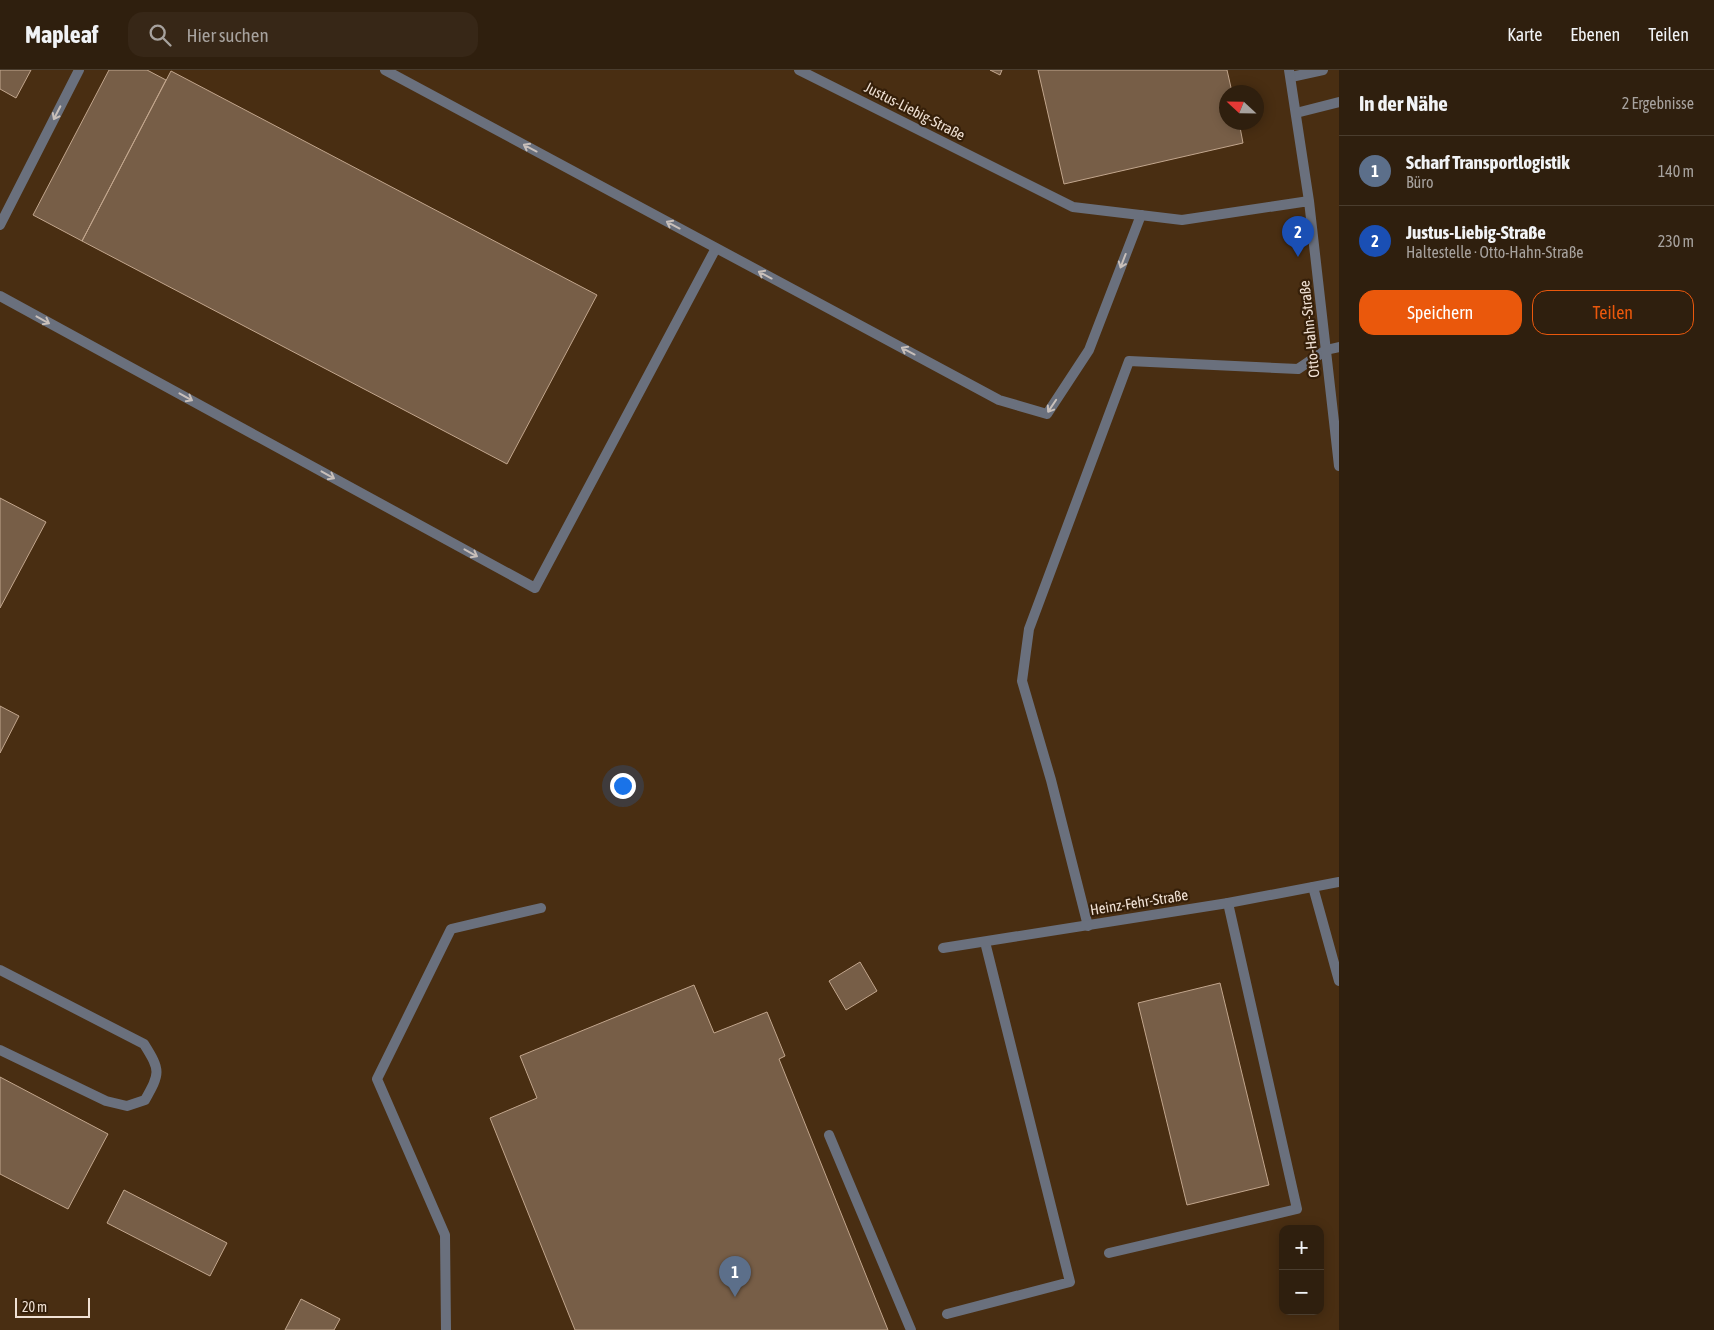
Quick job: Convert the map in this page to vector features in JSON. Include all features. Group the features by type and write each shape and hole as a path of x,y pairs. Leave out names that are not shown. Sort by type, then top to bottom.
{"street":[{"path":"0,225 79,70"},
{"path":"385,70 999,400 1047,414 1089,350 1141,215"},
{"name":"Justus-Liebig-Straße","path":"799,70 1073,207 1182,220 1309,201"},
{"path":"1290,74 1323,70"},
{"name":"Otto-Hahn-Straße","path":"1290,74 1309,201 1339,466"},
{"path":"1296,113 1339,102"},
{"path":"0,296 535,588 716,248"},
{"path":"1088,926 1051,780 1022,681 1029,629 1128,361 1298,369 1326,350 1339,347"},
{"name":"Heinz-Fehr-Straße","path":"943,948 1228,903 1339,882"},
{"path":"1313,887 1339,980"},
{"path":"1108,1253 1297,1208 1228,903"},
{"path":"446,1330 445,1236 376,1079 451,929 541,908"},
{"path":"947,1314 1070,1282 985,942"},
{"path":"0,970 144,1044 157,1065 156,1081 145,1100 127,1106 106,1101 0,1050"},
{"path":"829,1135 911,1330"}],"shaded area":[{"path":"0,70 1339,70 1339,1330 0,1330"}],"building":[{"path":"0,70 31,70 16,98 0,89"},
{"path":"109,70 147,70 166,80 82,241 33,215"},
{"path":"990,70 1002,70 1000,75"},
{"path":"1038,70 1227,70 1230,85 1219,85 1219,130 1241,130 1243,143 1064,184"},
{"path":"171,71 597,295 507,464 82,241"},
{"path":"0,498 46,522 0,608"},
{"path":"0,706 19,716 0,753"},
{"path":"860,962 877,991 846,1010 829,981"},
{"path":"1220,983 1269,1185 1187,1205 1138,1003"},
{"path":"694,985 714,1033 767,1012 785,1056 779,1059 888,1330 575,1330 490,1118 537,1098 520,1056"},
{"path":"0,1077 108,1134 68,1209 0,1174"},
{"path":"124,1190 227,1243 210,1276 107,1223"},
{"path":"301,1299 340,1319 334,1330 285,1330"}],"place":[{"name":"Justus-Liebig-Straße","path":"1298,257"},
{"name":"Scharf Transportlogistik","path":"735,1297"}]}
